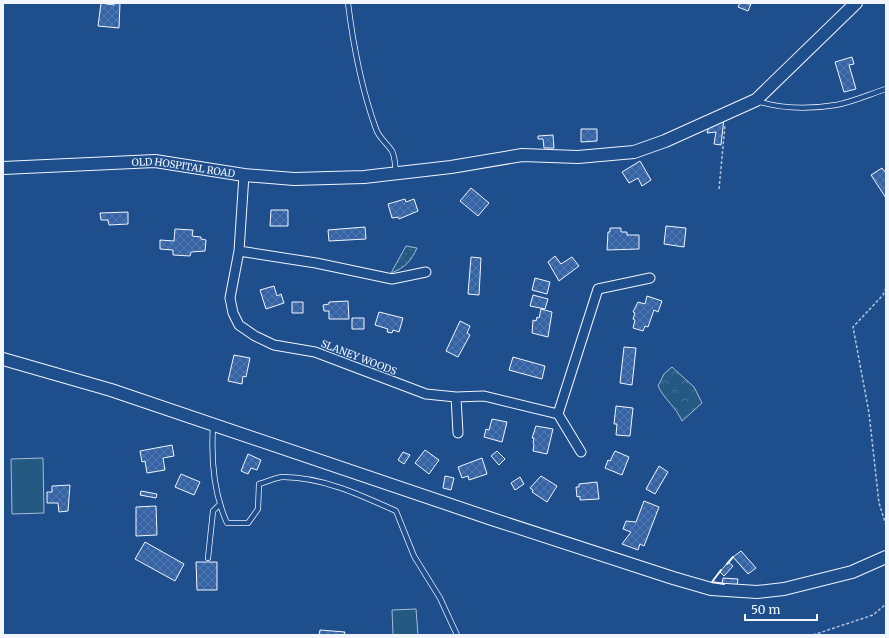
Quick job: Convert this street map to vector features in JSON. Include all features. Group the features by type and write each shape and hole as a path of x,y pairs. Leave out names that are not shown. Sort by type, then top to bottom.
{"main road":[{"name":"OLD HOSPITAL ROAD","path":"3,168 155,161 244,175 294,179 364,177 451,167 522,155 578,157 634,152 665,142 756,100 856,3"},
{"path":"3,359 111,390 213,426 598,554 711,589 757,592 784,589 852,572 886,557"}],"street":[{"name":"SLANEY WOODS","path":"244,175 239,251 230,298 232,313 239,325 255,336 274,345 315,352 426,394 456,397 484,396 558,414"},
{"path":"239,251 316,263 392,279 426,272"},
{"path":"581,452 558,414 598,289 650,278"},
{"path":"456,397 458,433"}],"lane":[{"path":"348,3 351,26 376,130 382,141 392,151 396,173"},
{"path":"756,100 772,106 816,107 837,105 886,89"},
{"path":"213,426 211,456 218,505 227,523 248,523 258,509 259,484 282,477 315,481 359,494 396,511 414,556 440,598 457,635"},
{"path":"208,558 213,511 218,505"}],"path":[{"path":"719,189 726,114"},
{"path":"886,288 883,295 853,327 869,414 878,503 886,525"},
{"path":"813,635 872,615 886,604"}],"green space":[{"path":"406,246 417,248 407,264 391,273"},
{"path":"672,367 694,387 702,403 682,421 677,411 663,395 658,386 664,374"},
{"path":"43,458 44,513 12,514 11,459"},
{"path":"416,609 418,635 393,635 392,610"}],"building":[{"path":"101,3 114,5 114,3 120,3 119,28 98,26"},
{"path":"740,3 751,4 748,11 738,7"},
{"path":"852,57 854,64 849,65 856,89 844,92 835,62"},
{"path":"724,118 721,145 714,144 716,132 707,133 710,123"},
{"path":"581,129 597,129 597,141 581,142"},
{"path":"553,135 554,148 544,148 543,139 538,139 538,136"},
{"path":"640,161 651,180 642,186 638,178 629,183 622,172"},
{"path":"882,168 886,173 886,198 871,175"},
{"path":"471,188 489,203 478,216 460,201"},
{"path":"405,199 406,202 414,199 418,211 399,219 398,217 392,218 388,204"},
{"path":"271,210 288,210 288,226 270,226"},
{"path":"128,212 128,224 109,225 108,220 101,220 100,213"},
{"path":"666,226 686,228 684,247 664,244"},
{"path":"365,227 366,239 329,241 328,230"},
{"path":"610,228 621,228 621,232 627,232 627,235 639,235 639,249 607,250 608,232 610,232"},
{"path":"175,229 193,230 192,236 201,237 201,239 206,240 205,251 191,252 190,256 173,255 173,250 160,249 160,240 174,241"},
{"path":"555,256 561,264 572,257 579,266 559,281 548,262"},
{"path":"471,257 481,258 479,295 468,294"},
{"path":"535,278 550,282 547,294 532,290"},
{"path":"274,286 277,296 281,294 284,303 266,309 260,290"},
{"path":"533,295 548,299 545,309 530,306"},
{"path":"647,296 662,301 658,312 654,310 648,327 645,326 643,331 633,328 635,313 633,312 638,302 645,304"},
{"path":"348,301 349,319 329,319 329,311 324,311 323,305 329,304 329,302"},
{"path":"292,302 303,302 303,313 292,313"},
{"path":"541,309 552,312 548,337 532,333 533,320 536,321 537,317 539,318"},
{"path":"379,312 403,318 399,332 393,330 392,333 387,332 388,329 375,325"},
{"path":"352,318 364,318 364,329 352,329"},
{"path":"460,321 470,326 467,333 470,335 458,357 446,351"},
{"path":"624,347 636,348 632,385 620,383"},
{"path":"234,355 250,358 246,377 243,376 242,384 228,381"},
{"path":"513,357 545,366 542,379 509,370"},
{"path":"616,406 633,408 630,436 616,435 617,424 614,424"},
{"path":"492,419 507,422 502,442 484,437 486,429 489,430"},
{"path":"536,426 553,429 547,454 533,451 534,438 532,438"},
{"path":"172,445 174,456 163,458 165,470 147,473 145,461 142,462 140,451"},
{"path":"425,450 439,460 429,474 415,463"},
{"path":"497,451 505,459 499,465 491,456"},
{"path":"615,451 629,457 622,475 605,468 608,460 610,461"},
{"path":"403,452 410,455 404,464 398,460"},
{"path":"248,454 261,460 257,470 251,468 248,474 241,471"},
{"path":"482,458 487,474 469,480 468,476 462,478 458,467"},
{"path":"659,466 668,472 655,494 646,489"},
{"path":"181,474 200,482 194,495 175,487"},
{"path":"445,476 454,478 451,490 443,488"},
{"path":"541,476 557,486 547,502 532,492 533,490 530,488"},
{"path":"520,477 524,484 515,490 511,483"},
{"path":"597,482 599,499 580,500 580,496 577,497 576,487 579,487 579,484"},
{"path":"70,485 68,511 59,512 58,503 47,503 47,492 52,492 52,486"},
{"path":"141,491 157,494 156,498 140,495"},
{"path":"644,501 659,507 644,546 640,544 638,550 622,544 631,532 623,529 626,521 636,522"},
{"path":"156,506 157,535 136,536 136,507"},
{"path":"145,542 184,564 175,581 135,559"},
{"path":"741,551 756,568 748,574 733,557"},
{"path":"196,562 217,562 217,590 197,590"},
{"path":"728,562 733,566 724,576 720,572"},
{"path":"723,578 738,579 737,586 722,584"},
{"path":"320,630 345,632 344,635 319,635"}],"wall":[{"path":"727,564 733,557"},
{"path":"721,570 712,582 724,584"}]}
